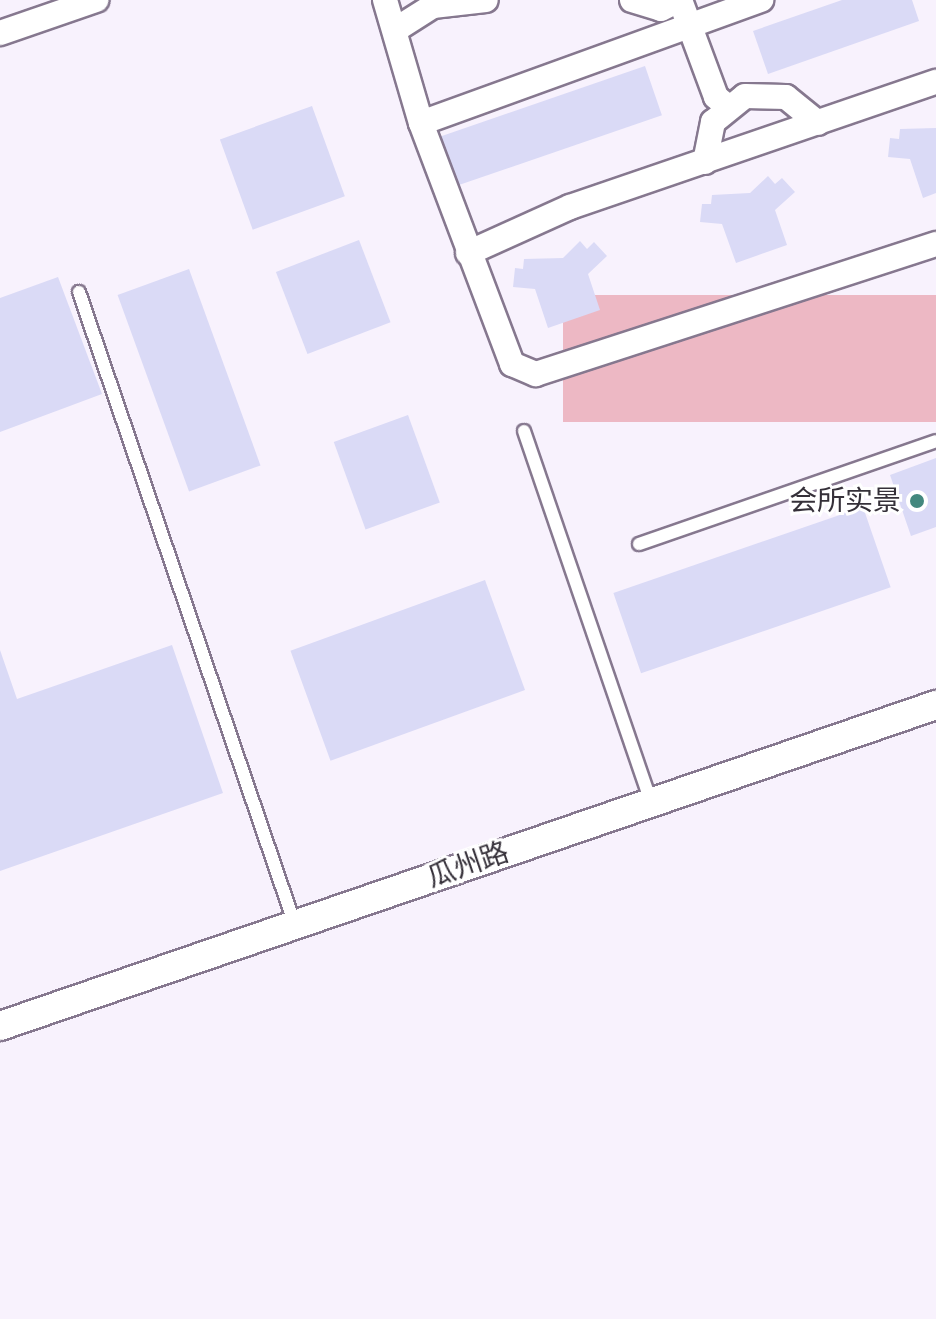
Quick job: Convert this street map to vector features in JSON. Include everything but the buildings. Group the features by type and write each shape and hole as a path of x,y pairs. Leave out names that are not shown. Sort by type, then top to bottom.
{"street":[{"path":"0,33 45,8 96,0"},
{"path":"385,0 421,123 500,345 512,364 536,374 936,244"},
{"path":"395,30 433,6 486,0"},
{"path":"632,0 661,9 680,0 692,25 716,97 727,106"},
{"path":"421,123 761,0"},
{"path":"468,253 570,207 936,82"},
{"path":"705,162 713,122 727,106 776,95 818,123"},
{"name":"瓜州路","path":"0,1026 936,705"}],"lane":[{"path":"79,292 295,925"},
{"path":"524,431 651,802"},
{"path":"639,544 936,441"}],"shaded area":[{"path":"563,295 936,295 936,422 563,422"}],"place":[{"name":"会所实景","path":"917,501"}]}
